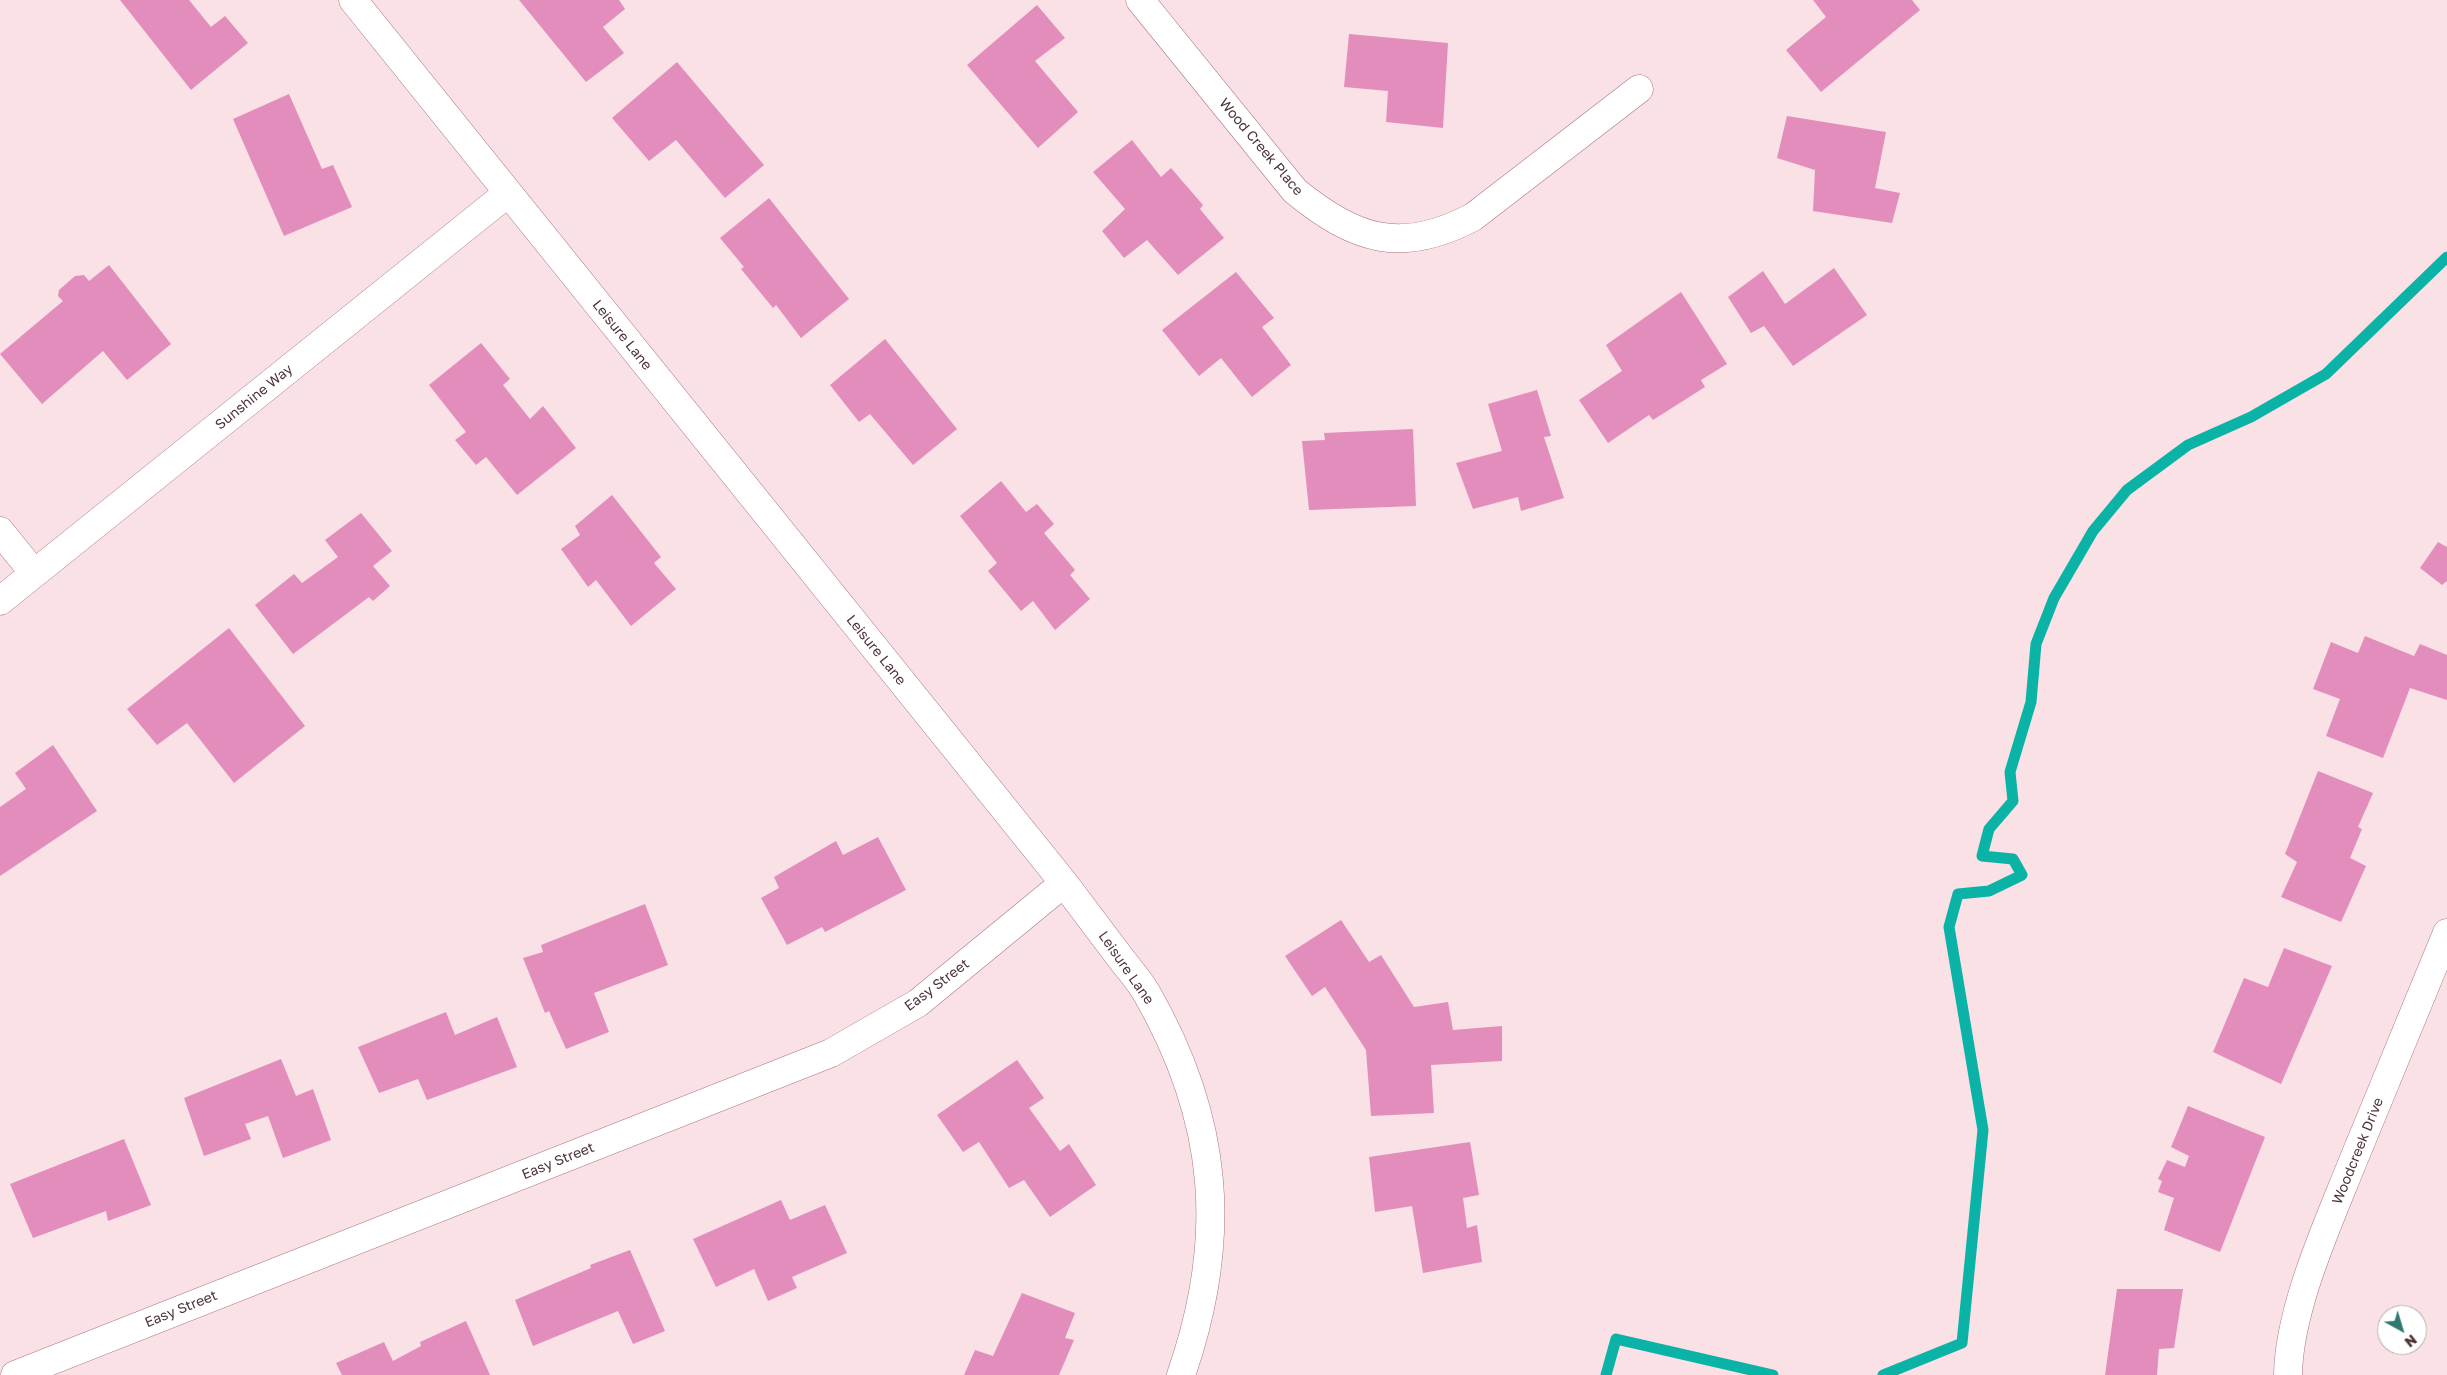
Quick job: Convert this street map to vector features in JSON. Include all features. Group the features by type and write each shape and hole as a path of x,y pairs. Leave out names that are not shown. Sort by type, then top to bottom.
{"street":[{"name":"Leisure Lane","path":"353,0 1064,883 1144,990 1174,1045 1195,1100 1206,1155 1210,1200 1210,1256 1193,1340 1181,1375"},
{"name":"Wood Creek Place","path":"1140,0 1295,191 1321,212 1354,231 1390,240 1449,230 1473,216 1639,89"},
{"name":"Sunshine Way","path":"0,601 508,193"},
{"path":"0,530 34,573"},
{"name":"Easy Street","path":"14,1375 831,1053 918,1003 1064,883"},
{"name":"Woodcreek Drive","path":"2288,1375 2289,1360 2300,1307 2317,1249 2447,933"}],"building":[{"path":"120,0 189,0 211,27 225,16 248,43 191,90"},
{"path":"519,0 619,0 625,9 603,27 624,53 586,82"},
{"path":"1813,0 1912,0 1920,10 1821,92 1786,50 1826,17"},
{"path":"1037,5 1065,38 1035,61 1078,112 1038,148 967,65"},
{"path":"1349,34 1448,43 1443,128 1386,122 1388,91 1344,87"},
{"path":"677,62 764,165 725,198 676,140 649,161 612,118"},
{"path":"289,94 322,169 333,165 352,207 284,236 233,119"},
{"path":"1787,116 1886,132 1875,188 1900,193 1892,223 1813,211 1815,170 1777,158"},
{"path":"1132,140 1161,177 1171,168 1203,205 1200,209 1224,238 1178,275 1147,240 1124,258 1102,231 1125,209 1093,172"},
{"path":"769,198 849,299 801,338 776,305 773,308 741,269 744,267 720,238"},
{"path":"109,265 171,344 127,380 103,351 42,404 0,354 63,301 58,296 59,290 75,276 84,275 89,281"},
{"path":"1834,268 1867,315 1793,366 1764,326 1751,333 1728,297 1763,271 1785,304"},
{"path":"1236,272 1274,318 1262,327 1291,365 1252,397 1221,358 1199,376 1162,330"},
{"path":"1681,292 1727,364 1701,380 1705,387 1653,420 1649,415 1608,443 1579,400 1622,371 1606,345"},
{"path":"885,339 957,429 913,465 870,414 859,422 830,385"},
{"path":"481,343 510,379 503,385 530,419 543,406 576,448 517,495 486,457 476,465 455,440 466,432 429,385"},
{"path":"1537,390 1551,436 1544,437 1564,498 1521,511 1518,497 1473,509 1456,463 1502,451 1488,404"},
{"path":"1413,429 1416,506 1309,510 1302,441 1325,440 1324,433"},
{"path":"1001,481 1026,512 1037,504 1054,524 1044,533 1075,570 1070,575 1090,599 1055,630 1033,601 1021,611 988,571 997,563 960,516"},
{"path":"612,495 661,557 654,563 676,589 631,626 596,580 588,587 561,549 580,535 575,526"},
{"path":"361,513 392,551 373,566 390,586 373,601 369,597 293,654 255,605 294,574 302,583 338,557 325,540"},
{"path":"2438,542 2447,547 2447,581 2442,585 2420,568"},
{"path":"229,628 305,726 234,783 187,723 157,745 127,709"},
{"path":"2365,636 2414,656 2420,644 2447,655 2447,700 2410,688 2383,758 2326,736 2340,699 2313,689 2331,642 2358,653"},
{"path":"53,745 97,811 0,876 0,807 26,789 15,773"},
{"path":"2318,771 2373,793 2358,827 2362,829 2350,858 2366,866 2341,922 2281,897 2297,862 2285,854"},
{"path":"878,837 906,890 825,932 822,927 787,945 761,898 779,888 774,877 836,841 843,855"},
{"path":"645,904 668,965 594,993 609,1032 566,1049 549,1011 545,1013 523,958 543,952 541,945"},
{"path":"1341,920 1369,962 1381,955 1414,1007 1448,1002 1453,1030 1502,1026 1502,1061 1431,1065 1434,1113 1371,1116 1366,1050 1325,987 1312,996 1285,956"},
{"path":"2284,948 2332,966 2281,1084 2213,1052 2244,978 2268,987"},
{"path":"446,1012 455,1035 497,1017 517,1067 427,1100 418,1079 379,1093 358,1047"},
{"path":"281,1059 296,1096 313,1089 331,1140 283,1158 268,1116 245,1124 251,1139 204,1156 184,1098"},
{"path":"1017,1060 1044,1098 1029,1108 1060,1151 1069,1144 1096,1185 1050,1217 1024,1180 1009,1188 979,1142 963,1152 937,1115"},
{"path":"2188,1106 2265,1137 2220,1252 2164,1230 2174,1198 2158,1192 2162,1181 2158,1179 2167,1160 2185,1167 2189,1156 2171,1147"},
{"path":"124,1139 151,1205 108,1221 106,1211 33,1238 10,1184"},
{"path":"1470,1142 1479,1195 1463,1198 1467,1228 1477,1225 1482,1262 1423,1273 1412,1206 1375,1212 1369,1157"},
{"path":"781,1200 790,1220 825,1205 847,1253 792,1277 797,1288 768,1301 754,1269 716,1287 693,1239"},
{"path":"630,1250 665,1331 633,1344 618,1311 533,1346 515,1300 591,1268 590,1265"},
{"path":"2117,1289 2183,1289 2174,1348 2159,1349 2157,1375 2105,1375"},
{"path":"1022,1293 1075,1313 1065,1338 1074,1340 1059,1375 964,1375 975,1350 993,1356"},
{"path":"466,1321 490,1375 342,1375 336,1363 384,1342 393,1361 421,1346 420,1342"}],"waterway":[{"path":"1883,1375 1962,1343 1983,1130 1949,927 1958,894 1989,891 2022,875 2013,859 1982,856 1989,829 2013,801 2010,772 2031,702 2036,644 2054,598 2093,531 2127,490 2188,445 2251,417 2326,374 2447,257"},
{"path":"1606,1375 1616,1339 1773,1375"}]}
